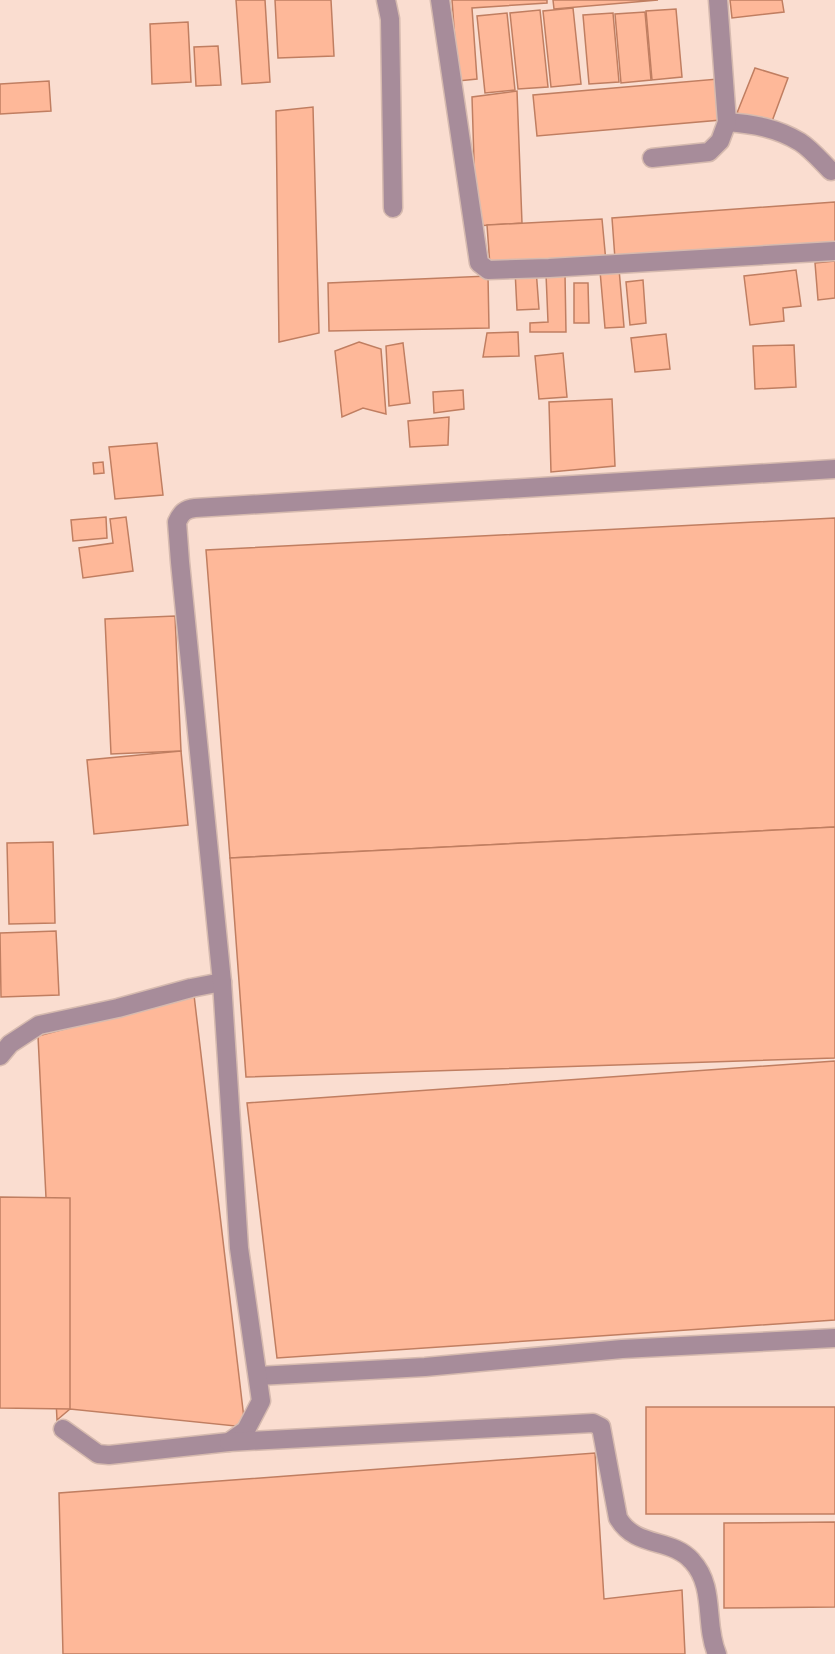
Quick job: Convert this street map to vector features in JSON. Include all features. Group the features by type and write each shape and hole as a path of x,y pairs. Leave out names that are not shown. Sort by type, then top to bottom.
{"street":[{"path":"386,0 390,19 393,208"},
{"path":"440,0 479,263 483,268 488,270 549,268 835,251"},
{"path":"652,158 709,152 720,141 727,122 718,0"},
{"path":"727,122 751,124 801,142 831,171"},
{"path":"229,1442 246,1430 261,1401 239,1248 222,982 179,552 177,522 183,511 195,508 835,469"},
{"path":"0,1056 9,1044 39,1025 222,982"},
{"path":"258,1376 425,1367 622,1349 835,1338"},
{"path":"63,1429 98,1454 109,1455 229,1442 593,1423 601,1427 604,1436 618,1518 624,1528 643,1540 682,1552 693,1561 704,1580 709,1601 711,1634 717,1654"}],"building":[{"path":"236,0 265,0 270,82 242,84"},
{"path":"275,0 331,0 334,56 278,58"},
{"path":"452,0 547,0 547,3 472,8 477,79 458,81"},
{"path":"553,0 658,0 554,9"},
{"path":"730,0 782,0 784,12 732,18"},
{"path":"573,8 581,84 551,87 543,11"},
{"path":"676,9 682,77 652,80 646,11"},
{"path":"540,10 548,87 518,89 510,13"},
{"path":"645,12 651,80 621,83 615,14"},
{"path":"507,13 515,90 485,93 477,16"},
{"path":"613,13 619,82 589,84 583,15"},
{"path":"188,22 191,82 152,84 150,24"},
{"path":"218,46 221,85 196,86 194,47"},
{"path":"755,68 788,78 771,124 737,113"},
{"path":"718,79 721,120 537,136 533,95"},
{"path":"49,81 51,111 0,114 0,84"},
{"path":"517,91 522,223 476,226 472,97"},
{"path":"313,107 319,333 279,342 276,111"},
{"path":"835,202 835,243 615,259 612,218"},
{"path":"602,219 606,262 490,266 487,225"},
{"path":"835,261 835,298 818,300 815,263"},
{"path":"536,269 539,309 517,310 515,270"},
{"path":"619,269 624,327 605,328 600,271"},
{"path":"796,270 801,306 783,308 784,321 750,325 744,276"},
{"path":"546,274 565,274 566,332 530,332 530,323 548,322"},
{"path":"488,276 489,328 329,331 328,283"},
{"path":"643,280 646,323 630,325 626,282"},
{"path":"574,283 588,283 589,323 574,323"},
{"path":"518,332 519,356 483,357 487,333"},
{"path":"666,334 670,369 635,372 631,338"},
{"path":"359,342 381,349 386,414 363,408 342,417 335,351"},
{"path":"403,343 410,403 389,406 386,346"},
{"path":"794,345 796,387 755,389 753,346"},
{"path":"563,353 567,397 539,399 535,356"},
{"path":"463,390 464,409 434,413 433,392"},
{"path":"612,399 615,466 551,472 549,402"},
{"path":"449,417 448,445 410,447 408,421"},
{"path":"157,443 163,495 115,499 109,447"},
{"path":"103,462 104,473 94,474 93,463"},
{"path":"106,517 107,538 73,541 71,520"},
{"path":"126,517 133,571 83,578 79,548 113,543 110,519"},
{"path":"835,518 835,827 230,858 206,550"},
{"path":"175,616 181,751 111,754 105,619"},
{"path":"181,751 188,825 94,834 87,760"},
{"path":"835,827 835,1058 246,1077 230,858"},
{"path":"53,842 55,923 9,924 7,843"},
{"path":"56,931 59,995 1,997 0,933"},
{"path":"194,995 245,1427 70,1409 57,1420 38,1036"},
{"path":"835,1061 835,1320 277,1358 247,1103"},
{"path":"0,1197 70,1198 70,1409 0,1408"},
{"path":"646,1407 835,1407 835,1514 646,1514"},
{"path":"595,1453 604,1599 682,1590 685,1654 63,1654 59,1493"},
{"path":"835,1522 835,1607 724,1608 724,1523"}]}
